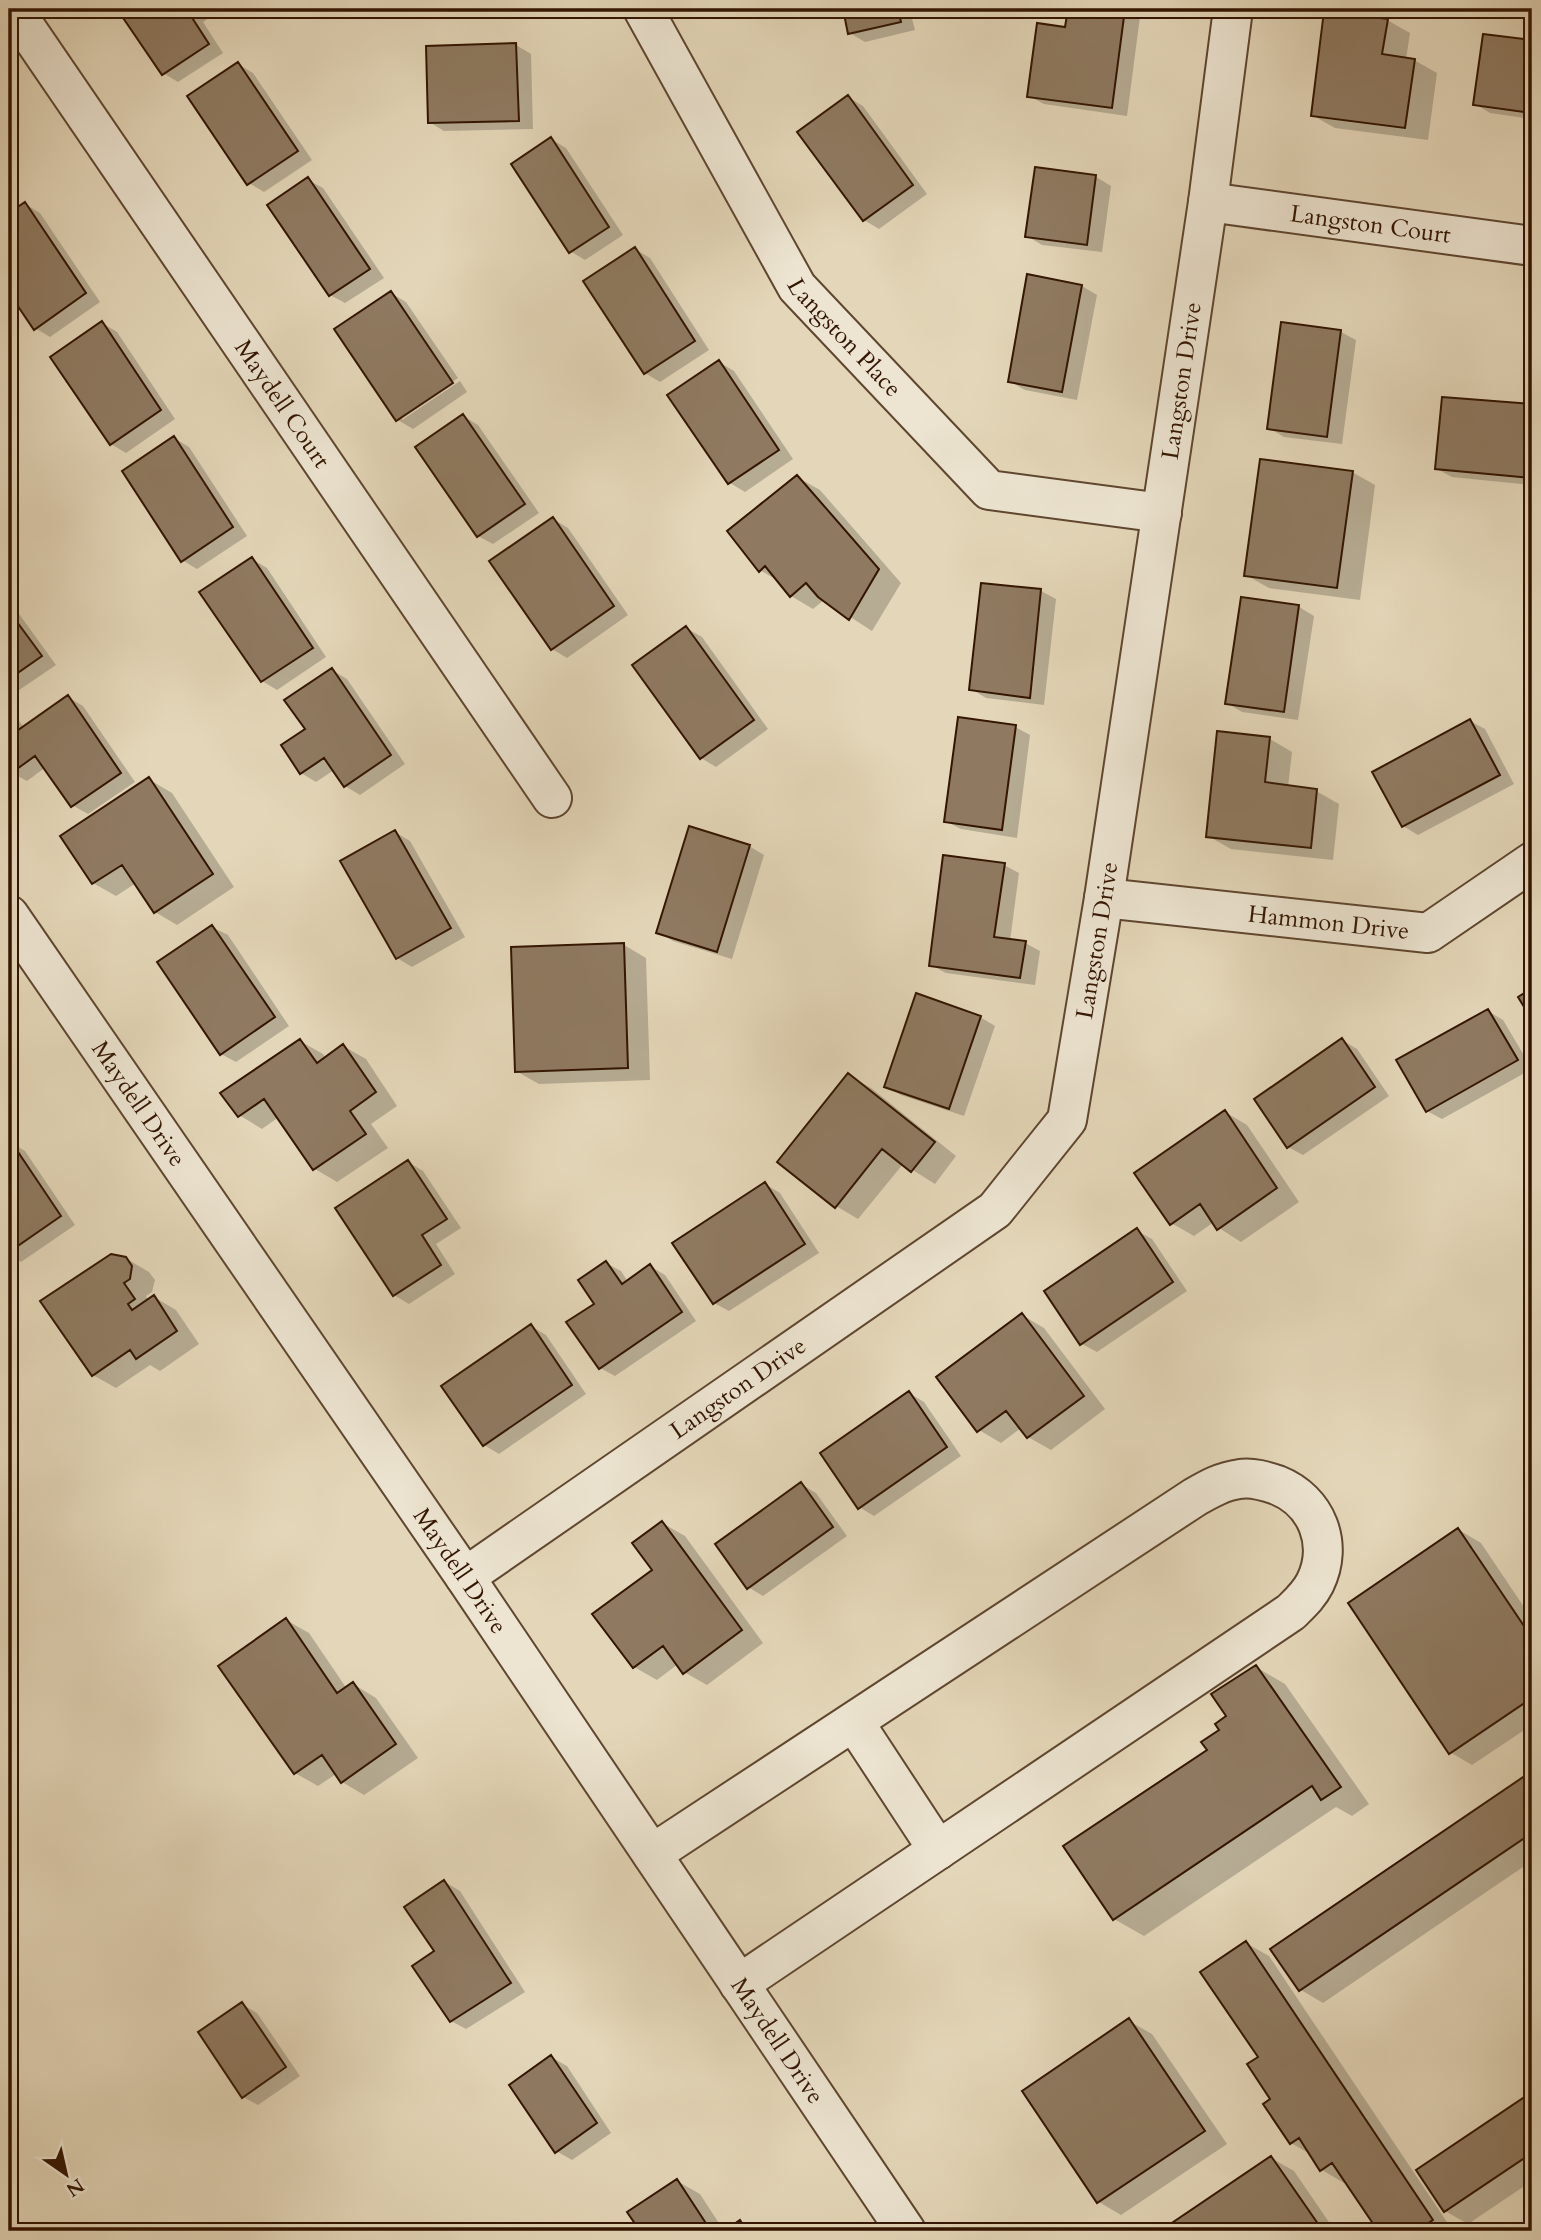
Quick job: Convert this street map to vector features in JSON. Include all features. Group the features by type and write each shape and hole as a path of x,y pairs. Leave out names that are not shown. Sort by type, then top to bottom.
{"street":[{"name":"Maydell Court","path":"13,9 552,798"},
{"name":"Langston Place","path":"643,9 797,287 989,490 1162,513"},
{"name":"Langston Drive","path":"465,1577 995,1210 1067,1120 1104,898 1162,513 1208,202 1233,9"},
{"name":"Langston Court","path":"1208,202 1532,246"},
{"name":"Hammon Drive","path":"1104,898 1428,933 1532,862"},
{"name":"Maydell Drive","path":"9,915 465,1577 906,2231"},
{"path":"652,1854 1215,1486 1237,1479 1251,1478 1268,1482 1286,1489 1312,1510 1322,1542 1322,1562 1315,1583 1291,1612 739,1983"},
{"path":"854,1722 939,1850"}],"building":[{"path":"117,9 195,9 189,13 209,44 162,75"},
{"path":"843,9 898,9 901,22 848,34"},
{"path":"1068,9 1125,9 1112,108 1027,97 1037,23 1065,27"},
{"path":"1324,11 1388,19 1382,54 1415,59 1405,128 1311,116"},
{"path":"1483,34 1532,40 1532,113 1473,105"},
{"path":"516,43 519,121 428,123 426,46"},
{"path":"238,62 298,151 247,185 187,96"},
{"path":"848,95 913,185 863,221 797,132"},
{"path":"551,137 609,227 569,253 511,164"},
{"path":"1035,167 1096,175 1087,245 1025,237"},
{"path":"308,177 370,269 329,296 267,205"},
{"path":"25,202 86,293 34,330 9,293 9,213"},
{"path":"635,247 695,341 644,374 583,281"},
{"path":"1027,274 1082,285 1062,392 1008,382"},
{"path":"391,291 453,383 396,421 334,329"},
{"path":"102,321 161,410 110,445 50,357"},
{"path":"1281,322 1341,330 1327,437 1267,429"},
{"path":"719,360 779,450 728,484 667,395"},
{"path":"1442,397 1532,404 1532,478 1435,469"},
{"path":"463,414 525,504 477,537 415,447"},
{"path":"174,436 233,527 181,562 122,471"},
{"path":"1260,459 1353,471 1337,588 1244,576"},
{"path":"797,475 879,569 849,620 818,597 806,583 790,597 765,566 759,572 727,531"},
{"path":"553,517 614,606 551,650 489,561"},
{"path":"252,557 313,648 261,682 199,592"},
{"path":"981,583 1041,589 1030,698 969,690"},
{"path":"1241,597 1299,605 1284,712 1225,704"},
{"path":"9,611 42,656 9,679"},
{"path":"686,626 754,720 700,759 632,665"},
{"path":"332,668 391,755 344,787 324,758 300,774 281,745 305,729 284,700"},
{"path":"68,695 121,773 71,807 35,756 10,774 9,771 9,717 18,730"},
{"path":"958,717 1016,725 1002,830 944,822"},
{"path":"1470,719 1500,775 1402,827 1372,772"},
{"path":"1217,731 1270,737 1265,782 1317,789 1311,848 1206,837"},
{"path":"149,777 213,874 154,913 122,865 92,884 60,836"},
{"path":"689,826 750,845 717,952 656,933"},
{"path":"395,830 451,928 396,959 340,861"},
{"path":"943,855 1005,863 994,937 1026,941 1020,978 929,966"},
{"path":"212,925 275,1017 220,1055 157,962"},
{"path":"624,943 628,1068 515,1072 511,947"},
{"path":"1532,988 1532,1020 1518,997"},
{"path":"916,993 981,1016 949,1109 884,1087"},
{"path":"1488,1009 1518,1060 1426,1112 1396,1060"},
{"path":"1342,1038 1375,1087 1287,1148 1254,1099"},
{"path":"300,1039 317,1063 343,1044 376,1092 350,1111 366,1134 313,1170 264,1099 238,1117 220,1093"},
{"path":"848,1073 935,1142 911,1172 882,1149 835,1208 777,1162"},
{"path":"1225,1110 1277,1188 1217,1230 1200,1204 1170,1225 1134,1173"},
{"path":"9,1141 61,1216 9,1252"},
{"path":"408,1160 447,1219 422,1235 441,1265 393,1296 335,1208"},
{"path":"765,1182 805,1244 713,1304 672,1243"},
{"path":"1137,1228 1173,1282 1080,1345 1044,1291"},
{"path":"111,1254 126,1257 132,1266 130,1279 124,1283 135,1299 128,1304 132,1310 154,1295 177,1331 136,1359 130,1350 92,1376 40,1301"},
{"path":"606,1261 622,1284 650,1264 682,1312 599,1369 566,1322 594,1304 578,1280"},
{"path":"1022,1313 1084,1396 1027,1438 1006,1411 977,1432 936,1377"},
{"path":"531,1324 572,1385 483,1446 441,1386"},
{"path":"909,1391 947,1447 858,1509 820,1453"},
{"path":"801,1482 833,1527 747,1589 715,1544"},
{"path":"662,1521 742,1630 683,1674 663,1646 633,1668 592,1614 652,1570 632,1543"},
{"path":"1458,1528 1532,1638 1532,1698 1449,1754 1348,1603"},
{"path":"286,1618 337,1693 353,1682 396,1744 341,1783 322,1755 294,1774 218,1666"},
{"path":"1256,1665 1341,1787 1321,1800 1312,1786 1113,1920 1063,1846 1207,1750 1201,1742 1219,1730 1215,1724 1226,1716 1211,1694"},
{"path":"1532,1771 1532,1833 1299,1991 1270,1949"},
{"path":"444,1880 511,1983 450,2022 412,1966 434,1951 404,1907"},
{"path":"1246,1941 1433,2220 1416,2231 1378,2231 1332,2163 1320,2171 1299,2138 1290,2144 1263,2104 1270,2099 1247,2064 1258,2057 1200,1972"},
{"path":"242,2002 286,2067 242,2098 198,2032"},
{"path":"1129,2018 1205,2131 1097,2203 1022,2091"},
{"path":"551,2055 597,2123 555,2153 509,2085"},
{"path":"1532,2092 1532,2153 1444,2212 1416,2170"},
{"path":"1271,2156 1323,2231 1160,2231"},
{"path":"677,2179 711,2231 640,2231 627,2212"},
{"path":"740,2220 747,2231 724,2231"}]}
